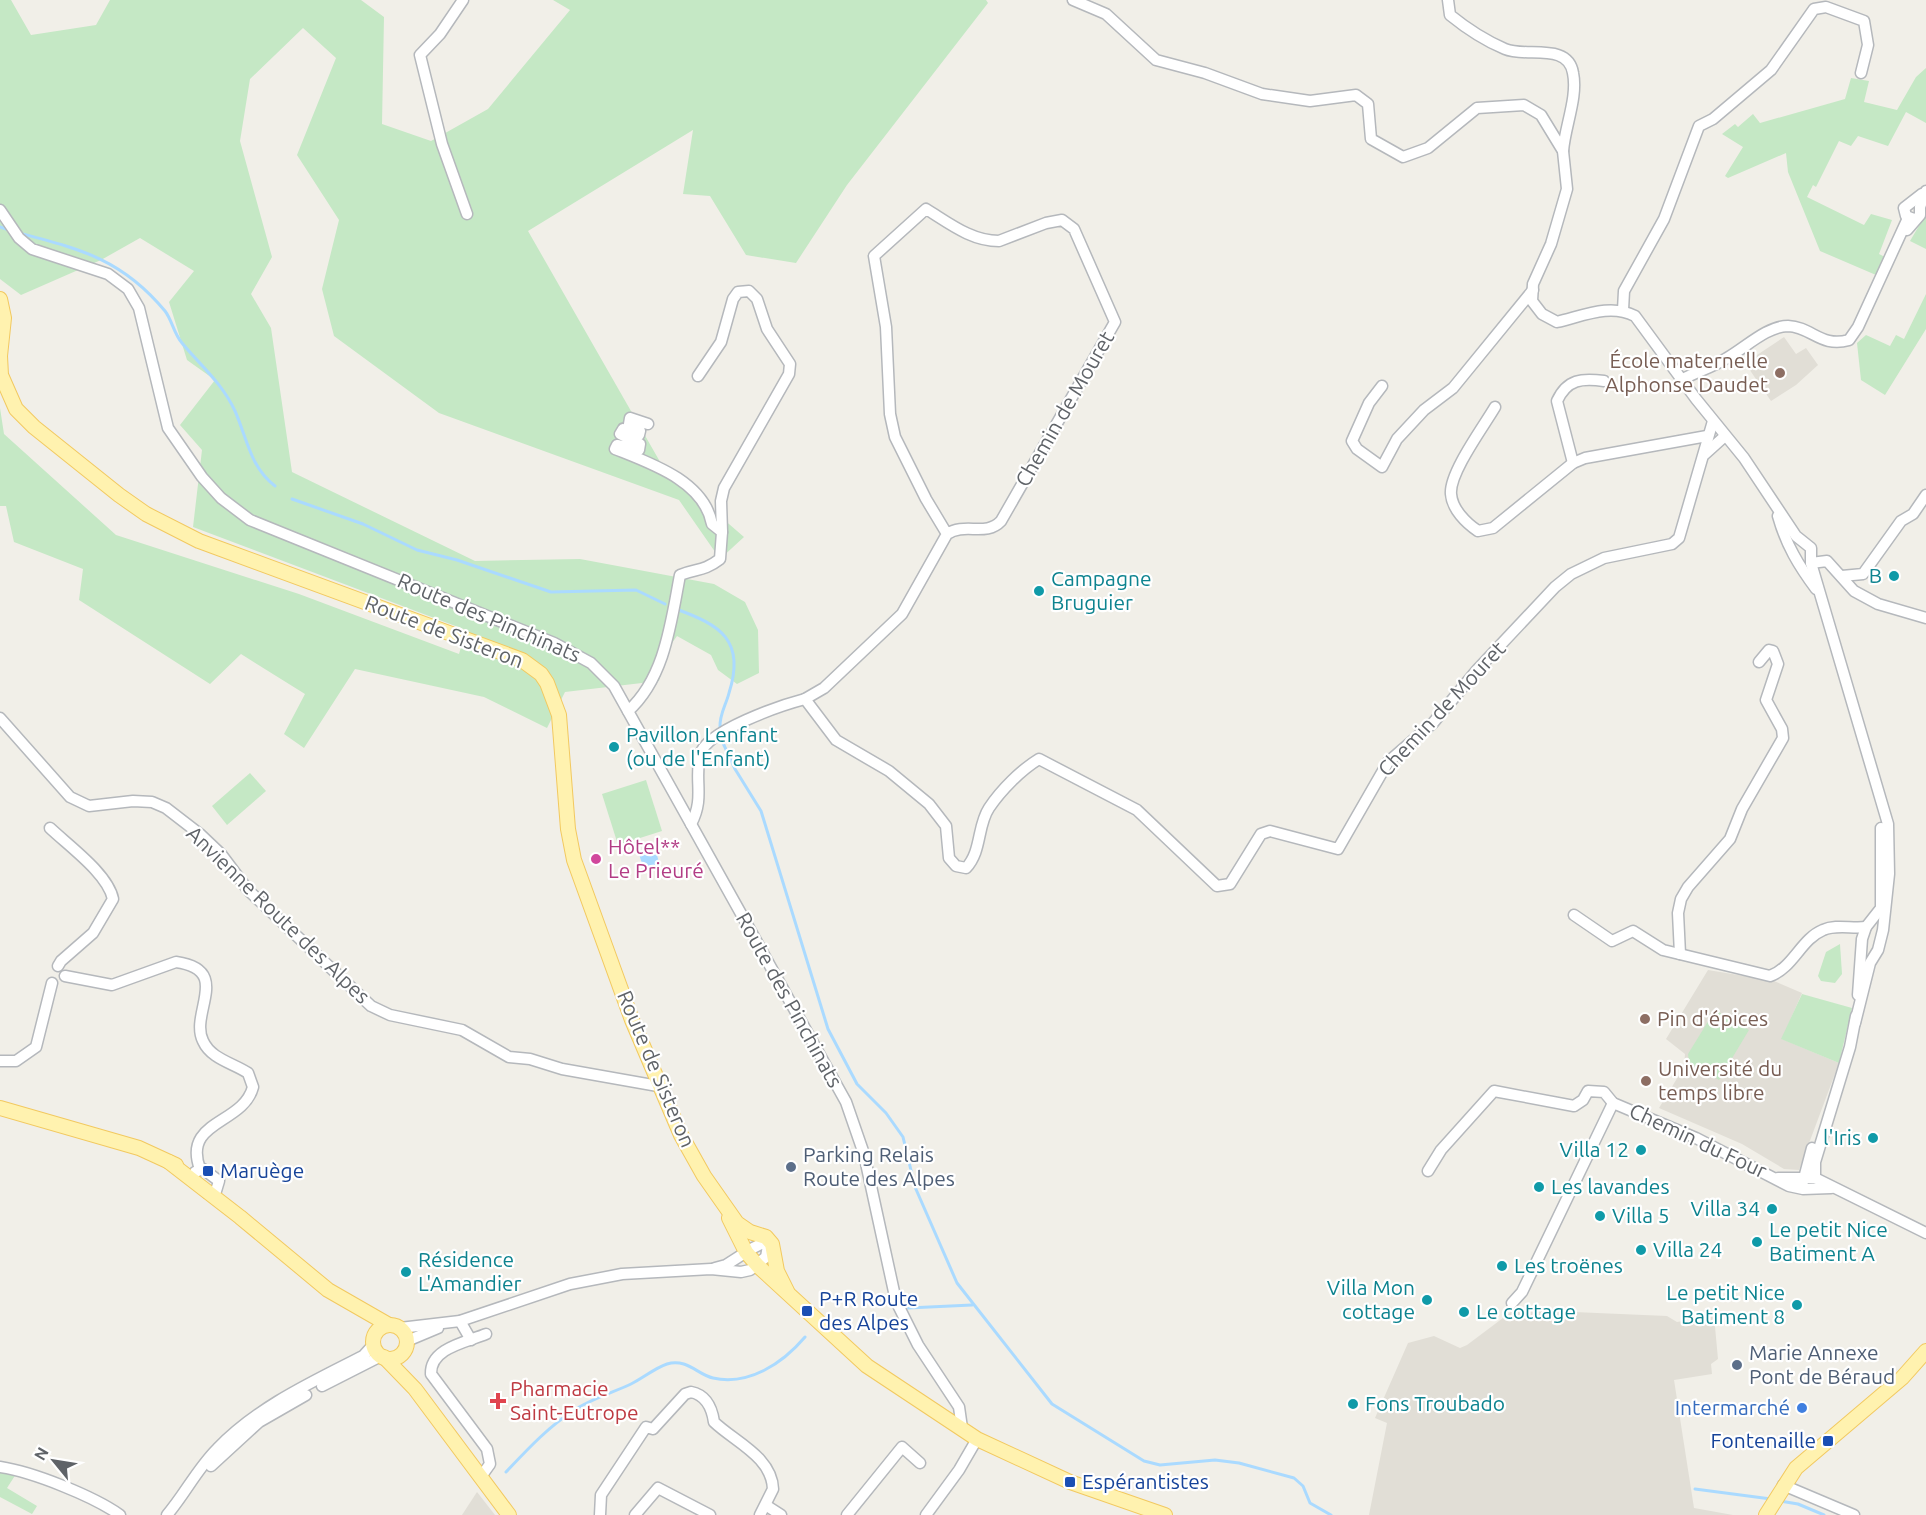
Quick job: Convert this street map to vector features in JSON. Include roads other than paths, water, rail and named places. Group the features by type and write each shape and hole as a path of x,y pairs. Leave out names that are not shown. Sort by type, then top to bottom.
{"main road":[{"name":"Route de Sisteron","path":"0,299 4,318 0,356 2,375 16,409 128,502 146,514 200,541 484,645 522,660 541,674 553,694 559,715 568,829 574,860 658,1086 696,1164 723,1205 743,1228 771,1250 787,1291"},
{"path":"0,1108 130,1146 196,1174 240,1217 328,1290 400,1336 415,1389"},
{"name":"Route de Sisteron","path":"723,1205 745,1253 759,1271 787,1291 867,1366 977,1439 1070,1482 1165,1515"},
{"path":"352,1306 366,1318 378,1348 415,1389 508,1515"},
{"path":"378,1348 381,1328 400,1336"},
{"path":"378,1348 398,1357 400,1336"},
{"path":"1888,1390 1926,1345"},
{"path":"1767,1514 1796,1468 1888,1390 1926,1351"}],"street":[{"path":"463,0 440,34 420,55 442,144 467,214"},
{"path":"1073,0 1106,14 1156,60 1205,73 1262,94 1310,101 1356,95 1368,104 1371,138 1403,157 1428,148 1477,108 1501,105 1524,105 1541,116 1563,151"},
{"path":"1382,386 1369,403 1352,441 1357,449 1382,467 1397,439 1424,410 1454,388 1533,290 1565,201 1567,179 1563,151 1574,83 1568,60 1552,53 1513,52 1504,49 1450,15 1448,0"},
{"path":"1623,310 1624,291 1664,219 1699,126 1713,119 1771,70 1814,9 1826,7 1864,21 1868,45 1862,73"},
{"path":"1682,380 1725,360 1764,335 1783,327 1796,327 1833,344 1849,340 1858,327 1912,218 1904,208 1917,205 1926,190"},
{"name":"Chemin de Mouret","path":"926,209 974,238 991,241 999,241 1046,223 1062,220 1074,229 1115,322 1001,521 988,530 957,528 947,534 926,499 895,437 890,414 889,347 874,256 926,209"},
{"name":"Route des Pinchinats","path":"0,210 19,238 32,249 108,274 128,289 139,308 168,428 188,460 221,498 250,520 580,656 609,680 846,1102 864,1154 896,1301 904,1320 959,1407 962,1428"},
{"path":"1533,290 1533,301 1542,314 1557,322 1604,310 1623,310 1642,322 1682,380 1744,458 1796,536 1811,548 1811,563 1888,824 1890,848 1887,906 1862,943 1855,1023"},
{"path":"628,711 639,701 663,657 680,575 690,571 705,570 720,559 721,501 724,488 789,374 790,364 767,329 757,299 749,291 738,292 733,299 721,342 698,376"},
{"path":"1573,463 1557,401 1563,391 1577,380 1584,378 1604,381"},
{"path":"1495,407 1451,488 1454,506 1470,526 1478,531 1493,528 1573,463 1585,458 1707,436"},
{"path":"648,424 630,418 629,424 640,431 639,435 623,429 620,434 640,444 639,450 617,445 615,449 675,474 699,498 710,513 712,524 722,532"},
{"path":"1705,454 1707,436 1713,421"},
{"path":"1705,454 1725,436"},
{"name":"Chemin de Mouret","path":"805,699 836,740 889,771 929,804 946,826 949,858 956,866 966,867 974,859 988,808 1026,767 1039,759 1137,810 1217,886 1230,884 1261,834 1270,831 1338,849 1359,818 1384,766 1433,723 1477,670 1555,587 1571,574 1604,558 1672,544 1679,538 1705,454"},
{"path":"1842,576 1863,574 1901,521 1913,514 1926,495"},
{"path":"1776,507 1785,539 1795,560 1821,596"},
{"path":"691,824 700,801 699,759 703,747 710,740 752,717 805,699 824,687 882,636 902,614 947,534"},
{"path":"1811,563 1827,561 1854,591 1878,604 1926,618"},
{"path":"1680,954 1678,913 1688,887 1730,839 1742,809 1783,738 1782,729 1766,700 1778,664 1773,651 1769,650 1759,662"},
{"name":"Anvienne Route des Alpes","path":"0,718 70,797 89,806 141,801 166,808 221,854 248,890 371,1006 390,1015 462,1030 509,1057 530,1059 562,1070 658,1086"},
{"path":"50,828 101,876 111,888 113,899 108,912 93,933 58,966"},
{"path":"1575,915 1612,940 1633,931 1663,950 1770,976 1786,966 1817,932 1827,928 1874,924"},
{"path":"1874,924 1880,941 1841,1078 1820,1126 1807,1181 1831,1188 1926,1233"},
{"path":"1840,928 1875,952"},
{"path":"65,976 112,985 176,962 185,963 204,977 207,987 200,1029 203,1041 219,1058 248,1072 253,1087 244,1105 202,1135 196,1151 196,1174"},
{"path":"0,1060 16,1061 36,1047 52,983"},
{"path":"1428,1171 1441,1150 1494,1091 1574,1106 1583,1100 1588,1091 1604,1092 1613,1103"},
{"name":"Chemin du Four","path":"1512,1304 1522,1292 1613,1103 1696,1138 1777,1178 1807,1181 1831,1188"},
{"path":"711,1269 726,1265 745,1253 760,1260 771,1250"},
{"path":"400,1336 461,1320 570,1284 602,1277 711,1269 759,1271 771,1250"},
{"path":"461,1320 479,1337 436,1357 431,1374 487,1449 490,1464 480,1478"},
{"path":"167,1515 214,1451 238,1429 274,1404 378,1348"},
{"path":"176,1515 218,1459 253,1426 378,1348"},
{"path":"600,1515 601,1495 645,1427 653,1429 685,1394 691,1392 703,1398 712,1410 714,1422 757,1456 768,1470 773,1489 764,1510 781,1515"},
{"path":"926,1515 959,1470 977,1439"},
{"path":"847,1515 902,1447 920,1463"},
{"path":"0,1467 48,1482 105,1505 120,1515"},
{"path":"1782,1487 1854,1515"},
{"path":"635,1515 658,1488 710,1515"}],"water":[{"path":"655,849 660,865 644,870 639,854"}],"waterway":[{"path":"0,227 9,230"},
{"path":"19,233 99,258 133,279 149,293 165,311 179,339 211,375 230,401 250,452 260,470 275,486"},
{"path":"292,499 363,524 417,550 457,560 551,592 636,590 665,604"},
{"path":"676,609 705,621 717,629 731,647 734,660 733,675 720,728"},
{"path":"723,743 735,769 761,811 828,1029 857,1084 886,1113 903,1137 915,1187 957,1283 1052,1404 1144,1461 1160,1465 1215,1460 1239,1463 1294,1478 1303,1486 1310,1503 1331,1515"},
{"path":"908,1308 972,1305"},
{"path":"506,1472 564,1417 667,1364 681,1363 713,1378 739,1379 776,1364 805,1337"},
{"path":"1695,1489 1771,1499"},
{"path":"1780,1501 1798,1504 1824,1515"}],"place":[{"name":"École maternelle Alphonse Daudet","path":"1780,373"},
{"name":"B","path":"1894,576"},
{"name":"Campagne Bruguier","path":"1039,591"},
{"name":"Pavillon Lenfant (ou de l'Enfant)","path":"614,747"},
{"name":"Hôtel** Le Prieuré","path":"596,859"},
{"name":"Pin d'épices","path":"1645,1019"},
{"name":"Université du temps libre","path":"1646,1081"},
{"name":"l'Iris","path":"1873,1138"},
{"name":"Villa 12","path":"1641,1150"},
{"name":"Parking Relais Route des Alpes","path":"791,1167"},
{"name":"Maruège","path":"208,1171"},
{"name":"Les lavandes","path":"1539,1187"},
{"name":"Villa 34","path":"1772,1209"},
{"name":"Villa 5","path":"1600,1216"},
{"name":"Le petit Nice Batiment A","path":"1757,1242"},
{"name":"Villa 24","path":"1641,1250"},
{"name":"Les troënes","path":"1502,1266"},
{"name":"Résidence L'Amandier","path":"406,1272"},
{"name":"Villa Mon cottage","path":"1427,1300"},
{"name":"Le petit Nice Batiment 8","path":"1797,1305"},
{"name":"P+R Route des Alpes","path":"807,1311"},
{"name":"Le cottage","path":"1464,1312"},
{"name":"Marie Annexe Pont de Béraud","path":"1737,1365"},
{"name":"Pharmacie Saint-Eutrope","path":"498,1401"},
{"name":"Fons Troubado","path":"1353,1404"},
{"name":"Intermarché","path":"1802,1408"},
{"name":"Fontenaille","path":"1828,1441"},
{"name":"Espérantistes","path":"1070,1482"}]}
